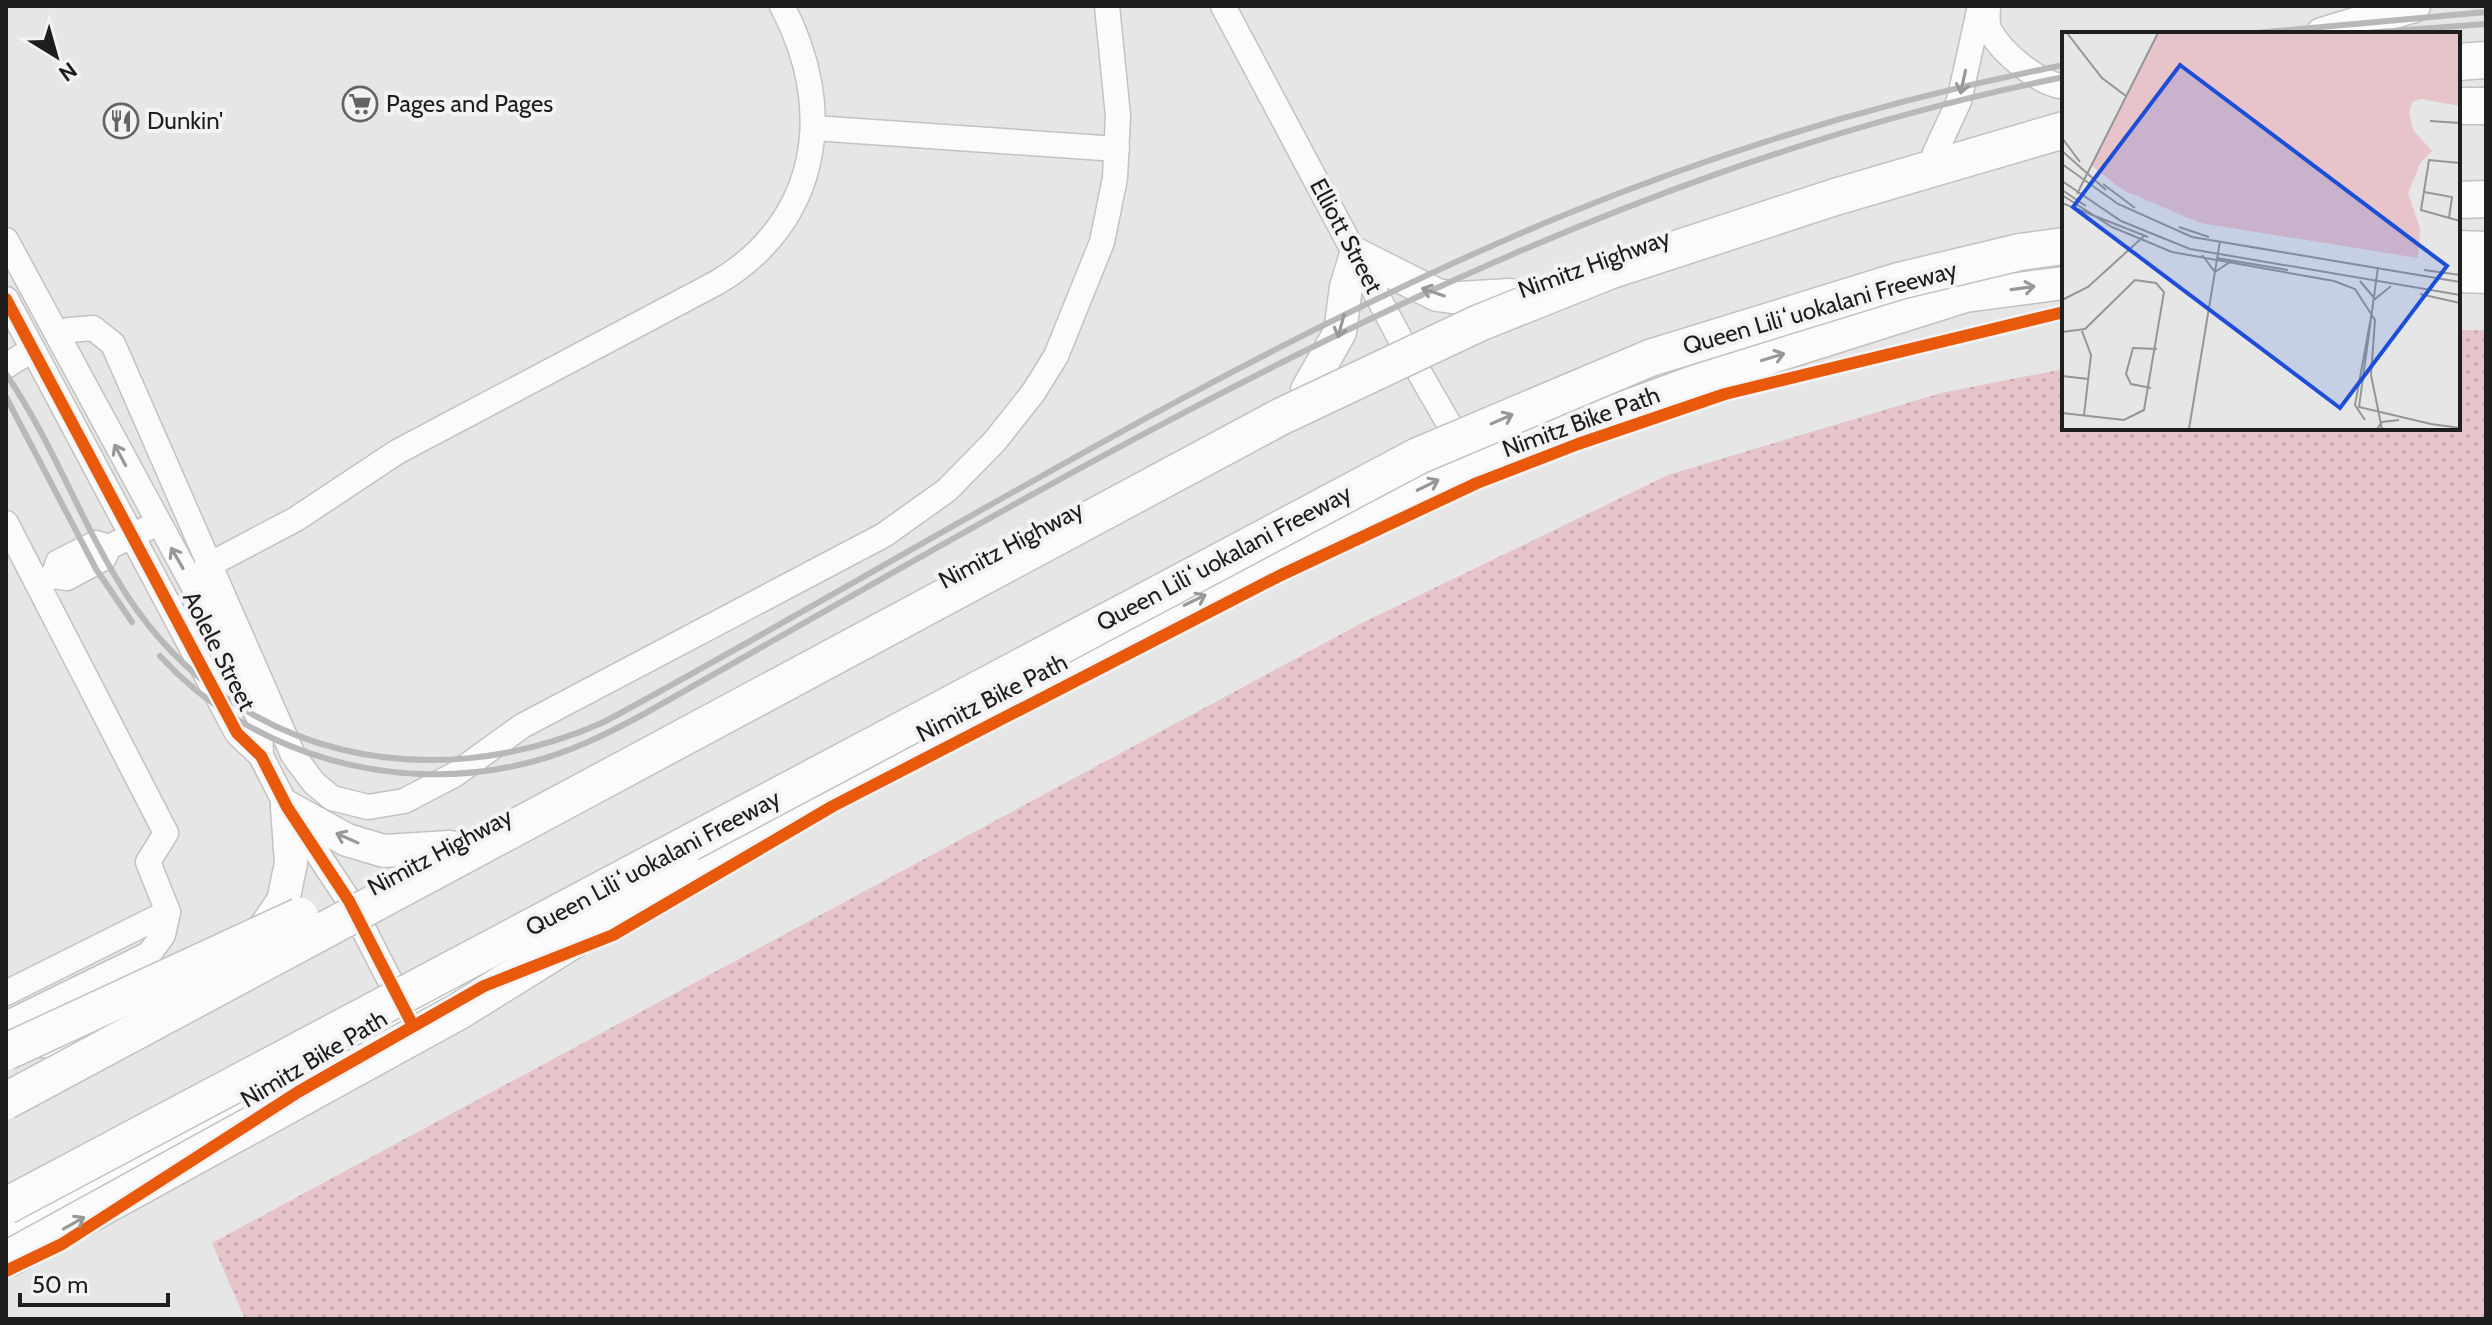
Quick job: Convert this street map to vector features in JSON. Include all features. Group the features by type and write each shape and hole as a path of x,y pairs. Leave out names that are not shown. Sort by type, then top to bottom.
{"highway":[{"path":"2460,62 2486,60"},
{"path":"2460,106 2486,106"},
{"path":"6,1101 1280,417 1479,323 1635,261 1835,197 2062,131"},
{"path":"1835,197 2062,149"},
{"path":"2460,200 2486,199"},
{"name":"Queen Liliʻuokalani Freeway","path":"6,1206 1418,456 1529,406 1650,358 1770,319 1899,281 2020,252 2062,248"},
{"path":"2460,249 2486,250"},
{"path":"6,1052 279,927 946,595"},
{"path":"6,1260 459,1011 912,727"}],"main road":[{"path":"2329,32 2414,6"},
{"name":"Nimitz Highway","path":"6,1085 954,575 1307,390 1510,295 1712,221 2062,117"},
{"path":"1307,390 1340,332 1346,287 1356,254 1437,295 1459,298 1510,295"},
{"path":"2460,276 2486,277"},
{"path":"6,1229 407,1013 1108,643 1472,463 1699,380 1965,296 2062,283"},
{"path":"287,807 347,840 384,851 450,847"},
{"path":"246,954 283,901 291,863 287,807"},
{"path":"6,1031 21,1038 57,1043 90,1040"}],"street":[{"path":"207,566 296,519 397,452 735,272 766,242 791,207 808,166 814,128 809,69 801,43 782,6"},
{"path":"69,330 93,328 113,344 207,566 249,650 293,755 314,783 332,798 368,807 384,807 430,789 522,726 884,535 947,490 1017,415 1061,345 1102,242 1117,149 1118,88 1107,6"},
{"name":"Elliott Street","path":"1223,6 1404,346 1472,463"},
{"path":"1935,153 1959,101 1980,6"},
{"path":"1988,6 1988,28 2007,52 2049,85 2062,87"},
{"path":"814,128 1117,149"},
{"name":"Aolele Street","path":"6,240 201,600 260,720 261,756"},
{"name":"Aolele Street","path":"6,299 135,535 237,733 261,756 287,807 349,901 407,1013"},
{"path":"6,523 44,580 166,833 148,862 168,912 163,935 149,954 6,1024"},
{"path":"44,580 67,578 104,558 109,547 157,523"},
{"path":"6,993 168,912"}],"shaded area":[{"path":"2460,330 2486,330 2486,1319 245,1319 212,1243 1362,623 1668,475 1941,393 2062,369 2062,430 2460,430"}],"railway":[{"path":"2267,32 2486,12"},
{"path":"2380,32 2486,24"},
{"path":"6,374 39,428 96,542 128,597 172,652 224,696 280,728 342,750 406,759 472,758 538,745 604,722 1080,454 1321,326 1444,267 1629,189 1751,146 1875,109 2062,65"},
{"path":"160,656 197,691 237,720 282,743 329,759 378,770 428,774 478,772 543,759 644,714 1156,427 1330,338 1507,257 1688,184 1873,124 2062,77"},
{"path":"6,397 96,569 132,622"}],"cycle path":[{"path":"6,299 237,733 261,756 287,807 349,901 413,1026"},
{"name":"Nimitz Bike Path","path":"6,1271 62,1244 298,1092 484,986 613,935 833,806 1279,576 1477,483 1578,444 1725,394 2062,312"}],"place":[{"name":"Pages and Pages","path":"360,104"},
{"name":"Dunkin'","path":"121,121"}]}
